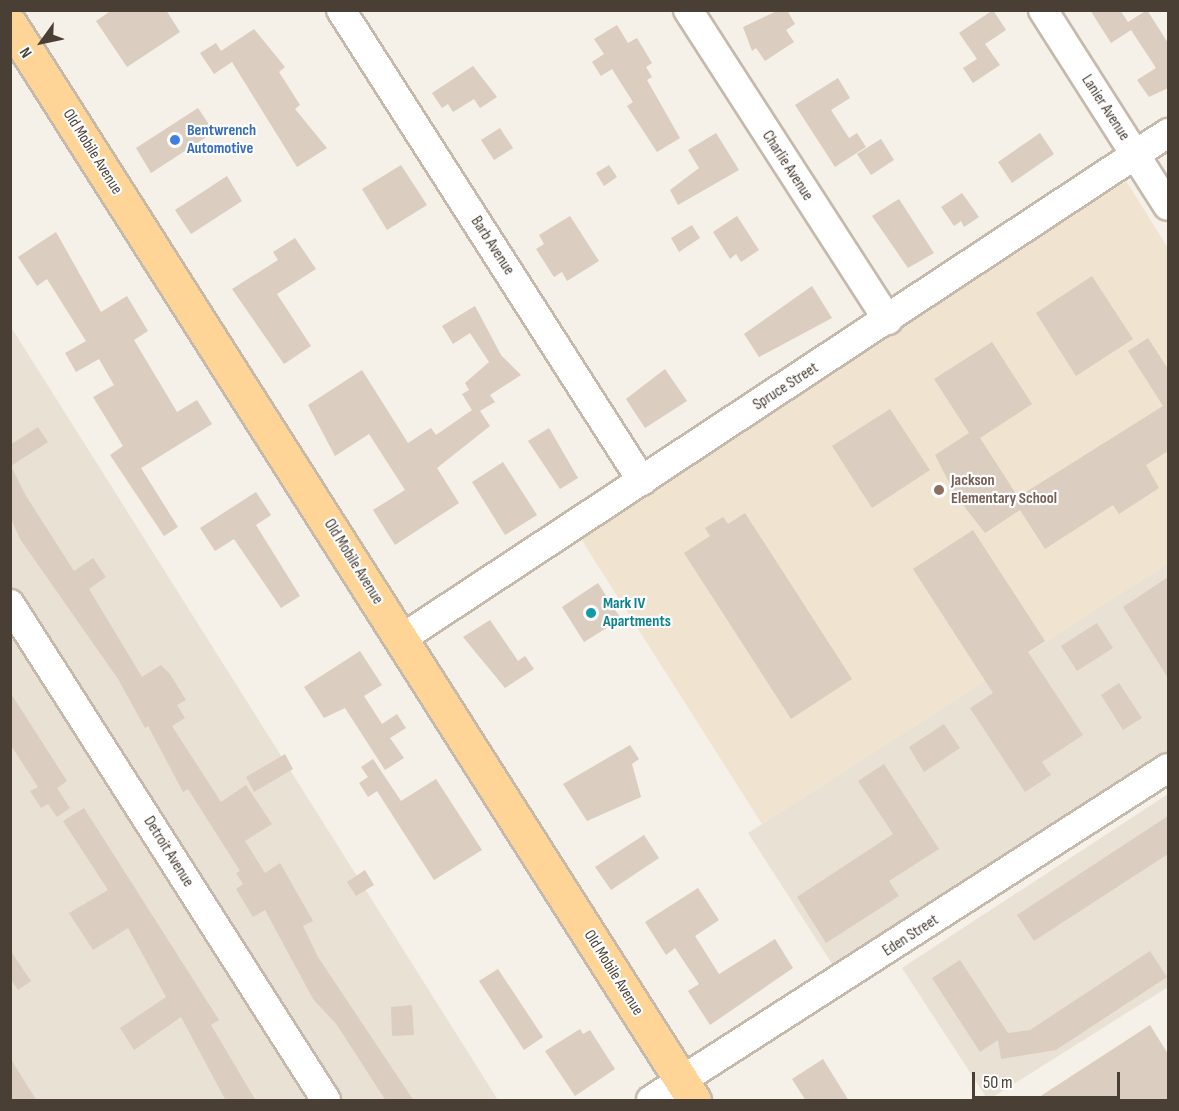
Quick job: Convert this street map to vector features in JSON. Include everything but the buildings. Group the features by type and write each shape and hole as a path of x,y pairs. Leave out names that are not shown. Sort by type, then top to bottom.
{"main road":[{"name":"Old Mobile Avenue","path":"10,24 688,1091"}],"street":[{"name":"Barb Avenue","path":"341,10 642,481"},
{"name":"Charlie Avenue","path":"688,10 888,320"},
{"name":"Lanier Avenue","path":"1043,10 1168,206"},
{"name":"Spruce Street","path":"401,639 888,320 1168,133"},
{"name":"Detroit Avenue","path":"10,604 326,1101"},
{"name":"Eden Street","path":"651,1101 688,1091 1168,768"}],"shaded area":[{"path":"1126,181 1168,248 1168,563 762,824 581,539"},
{"path":"11,327 498,1100 11,1100"},
{"path":"1168,563 1168,752 834,967 748,833"},
{"path":"1168,794 1168,987 988,1100 902,968"}],"place":[{"name":"Bentwrench Automotive","path":"175,140"},
{"name":"Jackson Elementary School","path":"939,490"},
{"name":"Mark IV Apartments","path":"591,613"}]}
